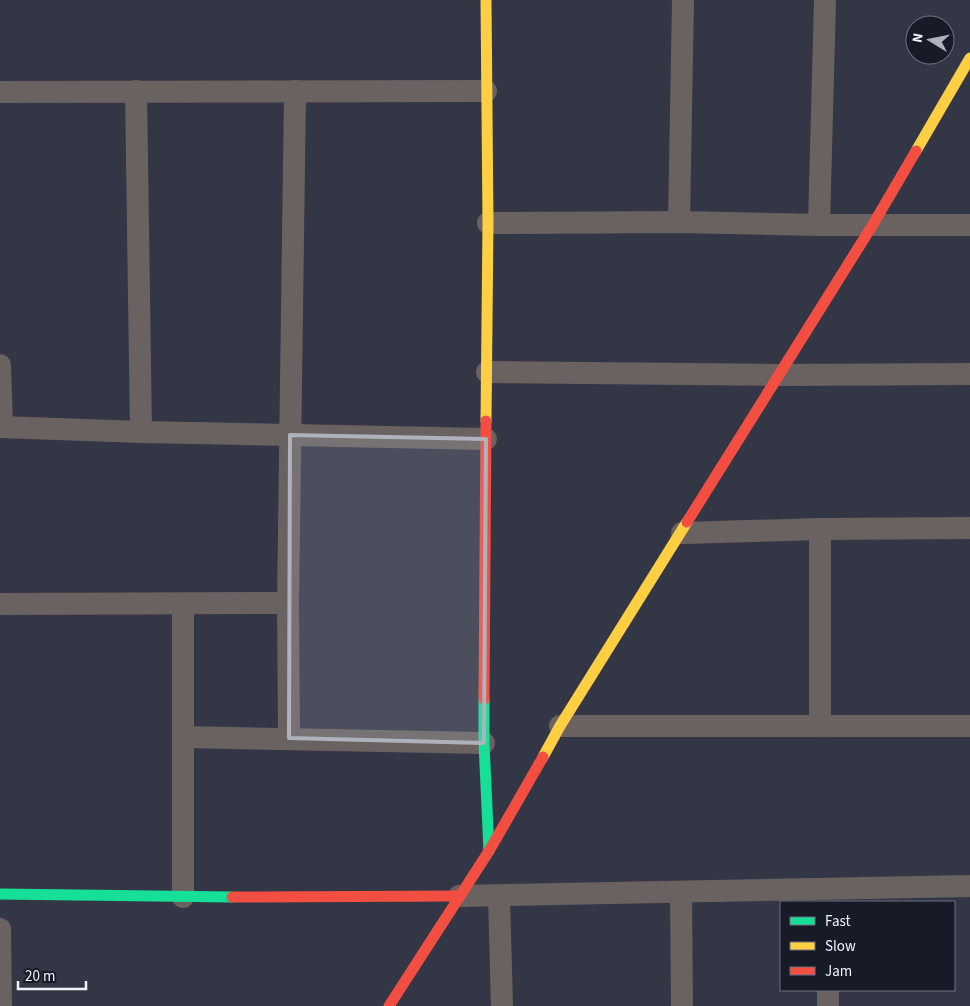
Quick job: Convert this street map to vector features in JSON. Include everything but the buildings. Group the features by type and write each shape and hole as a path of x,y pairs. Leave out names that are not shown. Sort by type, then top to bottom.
{"street":[{"path":"486,0 488,223 484,743 489,851"},
{"path":"679,222 683,0"},
{"path":"819,226 825,0"},
{"path":"390,1006 489,851 560,726 872,226 968,65"},
{"path":"136,91 141,432"},
{"path":"289,738 288,603 296,91"},
{"path":"0,92 486,91"},
{"path":"488,223 679,222 819,226 970,225"},
{"path":"0,365 1,427 141,432 486,439"},
{"path":"487,372 778,375 970,374"},
{"path":"682,533 820,529 970,528"},
{"path":"820,529 820,726"},
{"path":"0,604 288,603"},
{"path":"183,604 183,897"},
{"path":"560,726 970,726"},
{"path":"183,737 484,743"},
{"path":"0,894 183,897 499,896 681,892 827,895 970,886"},
{"path":"681,892 682,1006"},
{"path":"499,896 502,1006"},
{"path":"0,929 1,1006"},
{"path":"828,991 828,1006"}],"highlighted area":[{"path":"290,435 486,439 484,743 289,738"}],"traffic: fast":[{"path":"484,699 489,851"},
{"path":"0,894 232,897"}],"traffic: slow":[{"path":"486,0 488,223 486,421"},
{"path":"916,151 970,58"},
{"path":"543,757 560,726 687,522"}],"traffic: jam":[{"path":"687,522 872,226 916,151"},
{"path":"484,699 486,421"},
{"path":"389,1006 489,851 543,757"},
{"path":"232,897 459,896"}]}
